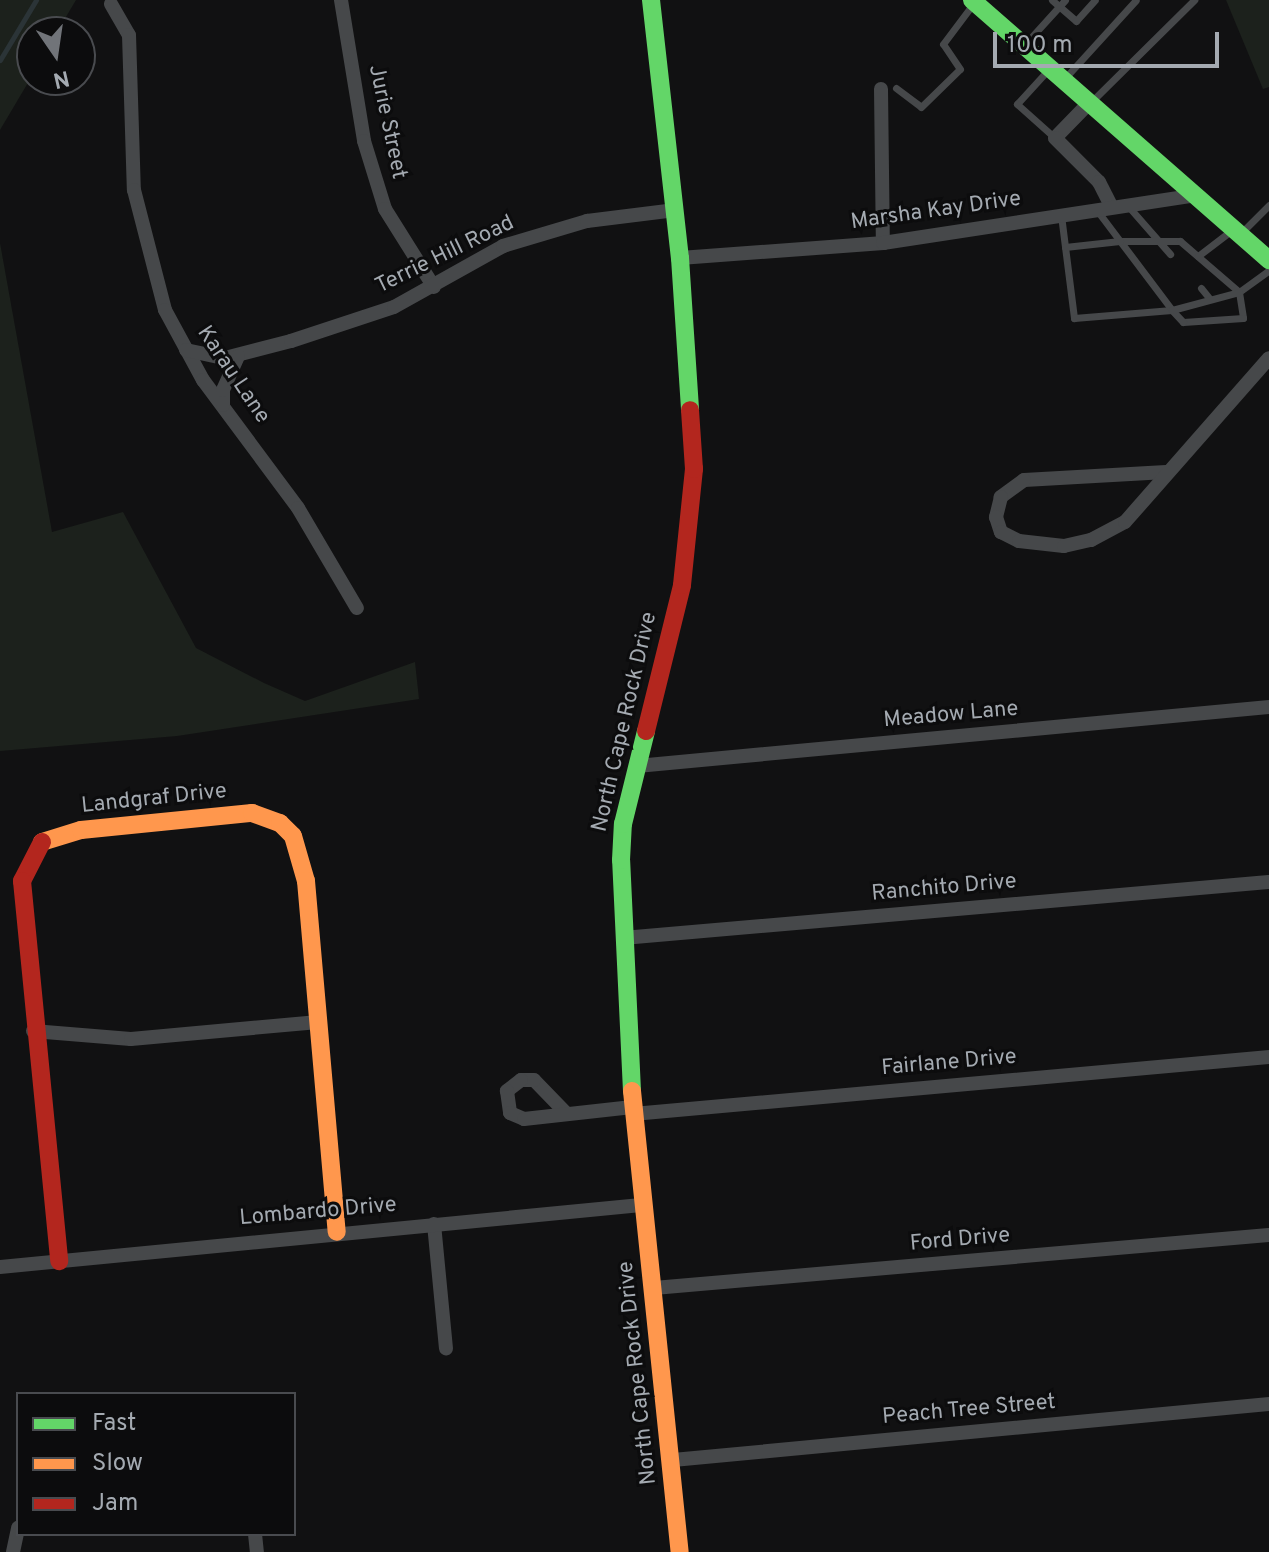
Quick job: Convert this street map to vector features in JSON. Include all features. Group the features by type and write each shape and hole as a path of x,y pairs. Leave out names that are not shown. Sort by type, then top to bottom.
{"street":[{"name":"Jurie Street","path":"341,0 364,141 385,209 434,287"},
{"name":"North Cape Rock Drive","path":"651,0 680,258 694,469 682,585 623,824 623,938 632,1111 673,1460 680,1552"},
{"path":"974,1 1269,260"},
{"name":"Karau Lane","path":"111,4 129,35 134,190 165,310 186,350 298,508 357,608"},
{"path":"883,243 888,89"},
{"path":"1090,102 1055,138 1099,182 1112,207"},
{"name":"Marsha Kay Drive","path":"680,258 883,243 1196,195"},
{"name":"Terrie Hill Road","path":"186,350 238,356 371,316 434,287 503,246 587,221 675,210"},
{"path":"224,406 223,390 238,356"},
{"path":"1166,472 1024,480 1001,497 996,517 1001,532 1019,541 1064,546 1091,540 1125,522 1269,358"},
{"name":"Meadow Lane","path":"637,766 1269,707"},
{"name":"Landgraf Drive","path":"59,1261 33,1031 22,881 35,847 50,836 81,830 252,813 280,823 300,856 337,1232"},
{"name":"Ranchito Drive","path":"623,938 1269,882"},
{"path":"33,1031 131,1039 318,1022"},
{"name":"Fairlane Drive","path":"567,1114 1269,1057"},
{"name":"Lombardo Drive","path":"0,1267 641,1205"},
{"path":"434,1224 446,1348"},
{"name":"Ford Drive","path":"654,1288 1269,1235"},
{"name":"Peach Tree Street","path":"673,1460 1269,1404"}],"lane":[{"path":"1052,0 1062,3 1076,21 1095,0"},
{"path":"1055,138 1017,104 1057,73 1136,0"},
{"path":"1090,102 1194,0"},
{"path":"888,89 921,107 960,69 943,44 974,1"},
{"path":"1024,45 1062,3"},
{"path":"1198,256 1237,232 1269,205"},
{"path":"1128,206 1170,254"},
{"path":"1065,247 1120,241 1156,238 1180,241 1239,292 1243,318 1183,322 1172,310 1120,241 1097,210"},
{"path":"1061,215 1074,318 1172,310 1239,292 1269,270"},
{"path":"1201,288 1210,299"}],"shaded area":[{"path":"0,0 76,0 66,16 16,16 16,96 20,96 0,130"},
{"path":"1226,0 1269,0 1269,87 1263,89"},
{"path":"0,243 52,532 123,512 196,648 264,683 305,701 415,662 419,699 177,736 0,751"}],"waterway":[{"path":"0,60 36,0"}],"traffic: fast":[{"path":"651,0 680,258 690,410"},
{"path":"972,0 1269,260"},
{"path":"632,1091 621,860 623,824 646,731"}],"traffic: slow":[{"path":"42,842 81,830 252,813 280,823 293,836 306,881 337,1232"},
{"path":"632,1091 680,1552"}],"traffic: jam":[{"path":"646,731 682,585 694,469 690,410"},
{"path":"42,842 22,881 59,1261"}]}
